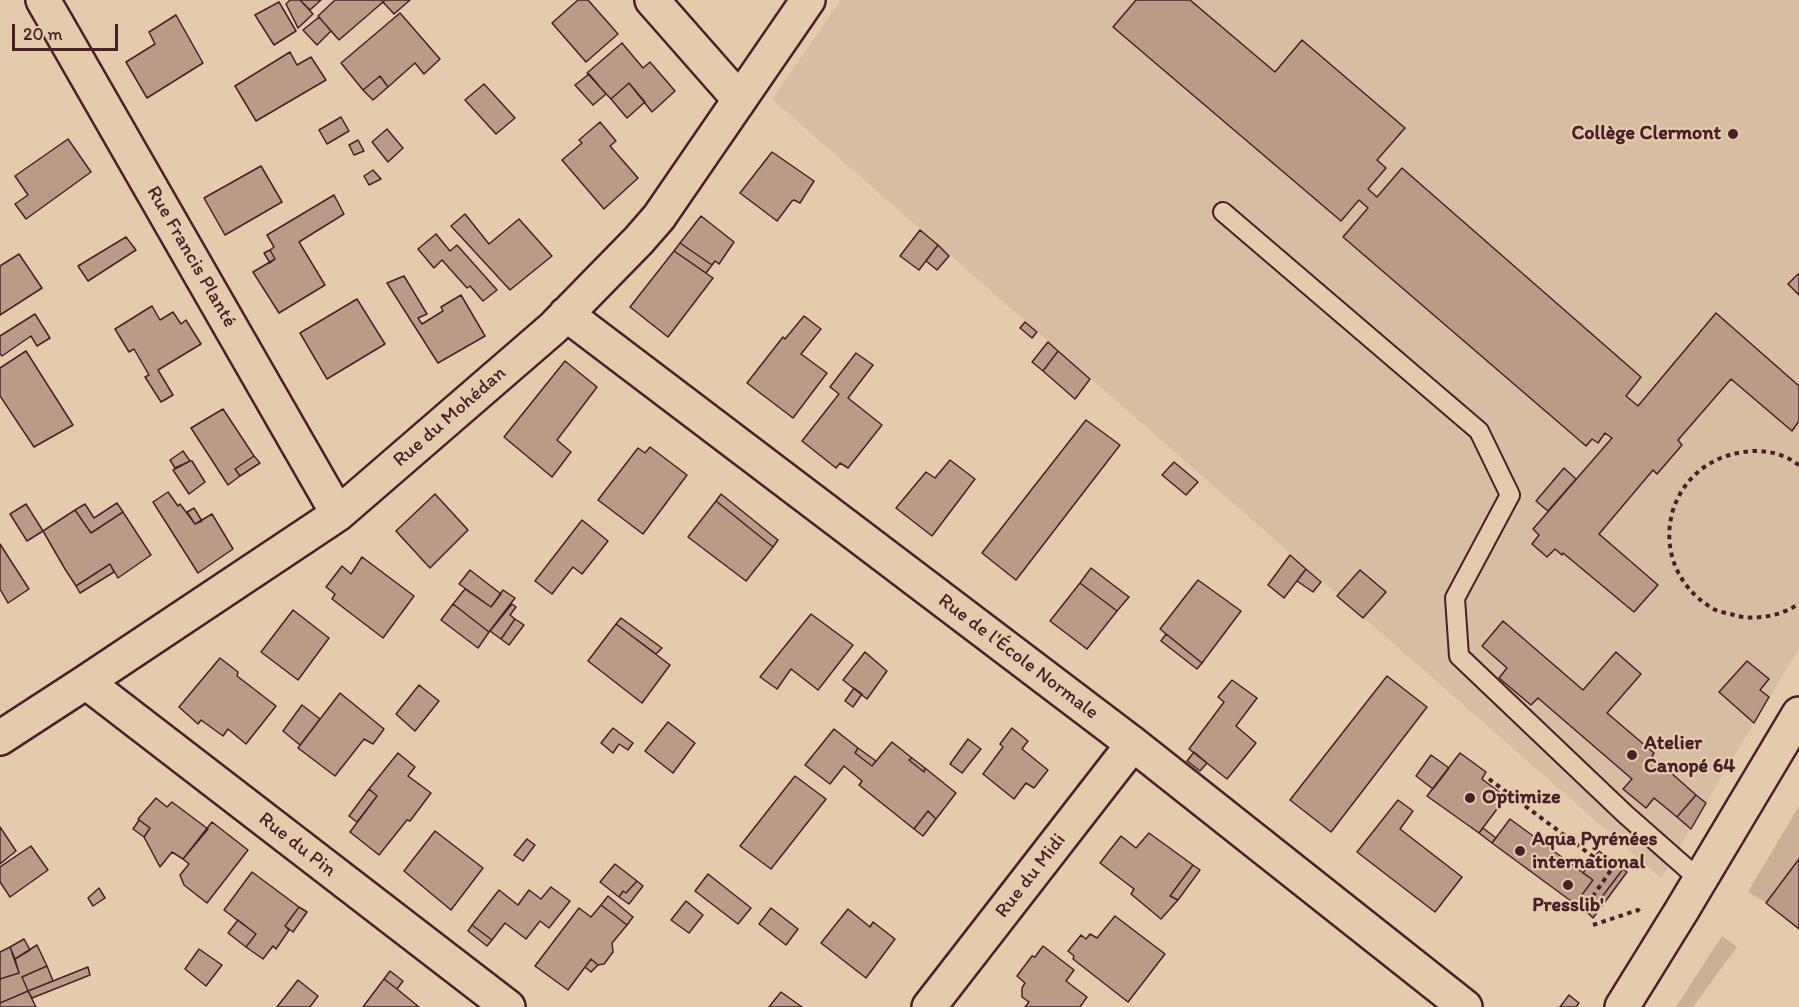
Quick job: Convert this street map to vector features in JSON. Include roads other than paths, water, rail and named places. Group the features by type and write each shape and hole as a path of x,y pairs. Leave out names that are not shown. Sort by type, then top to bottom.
{"street":[{"name":"Rue Francis Planté","path":"43,0 338,514"},
{"path":"652,0 739,99"},
{"name":"Rue du Mohédan","path":"0,738 338,514 566,314 659,217 808,0"},
{"name":"Rue de l'École Normale","path":"566,314 1133,744 1465,1007"},
{"name":"Rue du Pin","path":"86,682 508,1007"},
{"path":"1622,1007 1799,714"},
{"name":"Rue du Midi","path":"930,1007 1133,744"}],"lane":[{"path":"1223,212 1479,431 1510,495 1455,598 1459,656 1617,806 1700,880"}],"place":[{"name":"Collège Clermont","path":"1733,134"},
{"name":"Atelier Canopé 64","path":"1632,755"},
{"name":"Optimize","path":"1470,798"},
{"name":"Aqua Pyrénées international","path":"1520,851"},
{"name":"Presslib'","path":"1568,885"}]}
